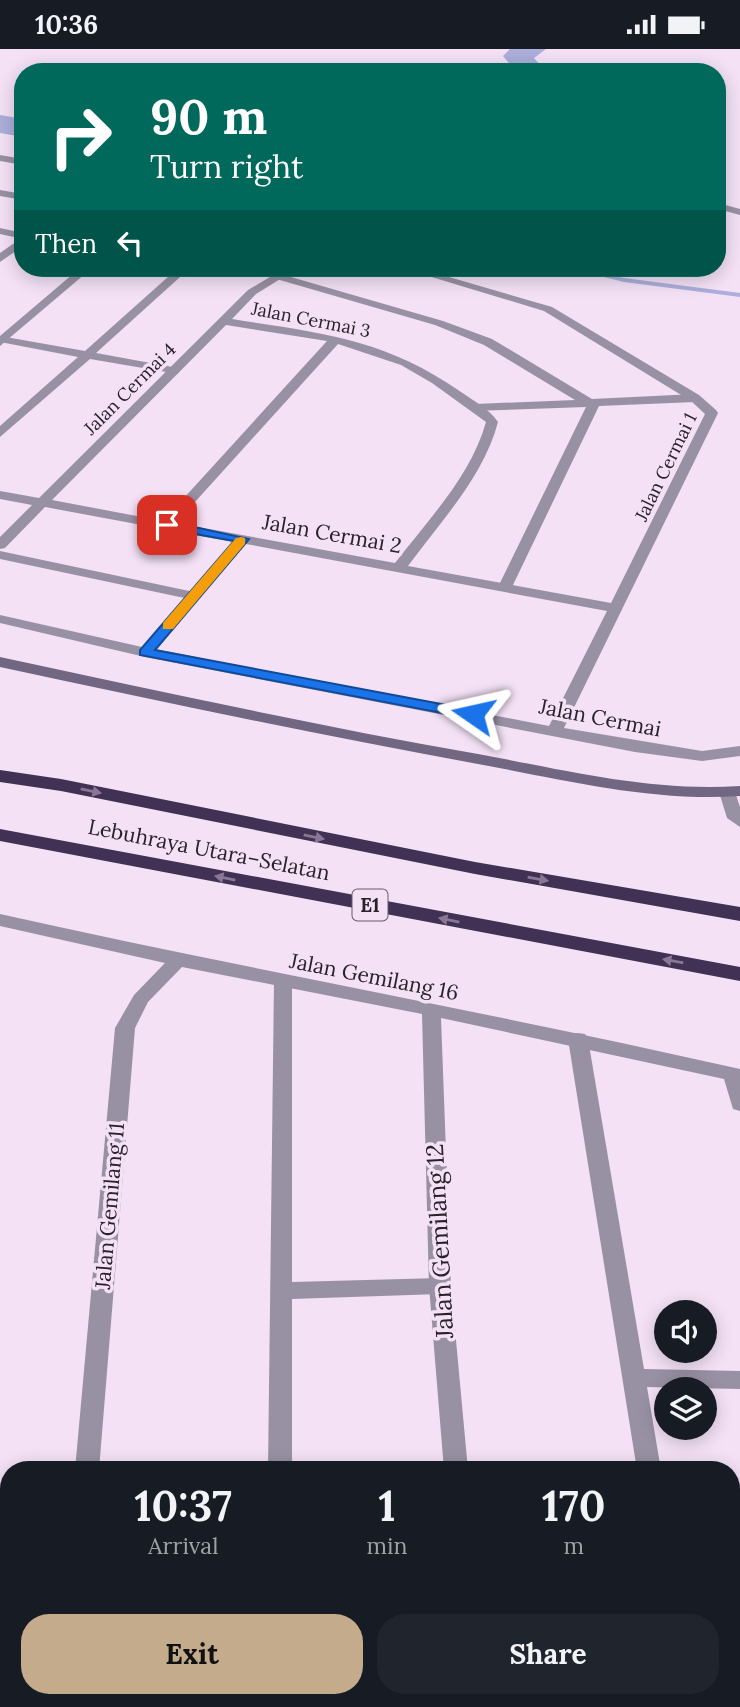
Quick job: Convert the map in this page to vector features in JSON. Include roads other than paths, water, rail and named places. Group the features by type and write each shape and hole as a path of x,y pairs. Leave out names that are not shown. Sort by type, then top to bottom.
{"highway":[{"path":"0,769 61,785"},
{"name":"Lebuhraya Utara–Selatan","path":"0,776 61,785 475,868 740,914"},
{"name":"Lebuhraya Utara–Selatan","path":"1,835 740,974"}],"street":[{"path":"0,259 14,246"},
{"path":"1,341 76,277"},
{"path":"0,433 174,277"},
{"name":"Jalan Cermai 4","path":"0,545 40,501 222,321 252,292 275,277"},
{"path":"280,277 439,323 488,342 593,405"},
{"name":"Jalan Cermai 1","path":"438,277 548,309 695,398 712,413 710,422 614,608 555,730"},
{"name":"Jalan Cermai 3","path":"222,321 335,339 407,363 492,422 491,431 461,482 399,568"},
{"path":"167,525 335,339"},
{"path":"1,341 174,371"},
{"path":"475,408 593,405 695,398"},
{"path":"505,587 593,405"},
{"name":"Jalan Cermai 2","path":"0,495 614,608"},
{"path":"145,653 243,539"},
{"path":"0,555 194,596"},
{"name":"Jalan Cermai","path":"0,619 145,653 678,754 702,756 740,751"},
{"path":"0,662 479,760 597,780 734,791 735,818 740,822"},
{"name":"Jalan Gemilang 16","path":"0,920 178,960 578,1039 736,1075"},
{"name":"Jalan Gemilang 11","path":"88,1461 125,1028 141,999 178,960"},
{"path":"279,1461 283,981"},
{"name":"Jalan Gemilang 12","path":"430,1011 440,1286 455,1461"},
{"path":"578,1039 648,1461"},
{"path":"736,1075 740,1104"},
{"path":"279,1291 440,1286"},
{"path":"635,1378 740,1380"}],"waterway":[{"path":"524,63 517,56 532,49"},
{"path":"0,124 14,126"},
{"path":"610,277 740,295"}]}
